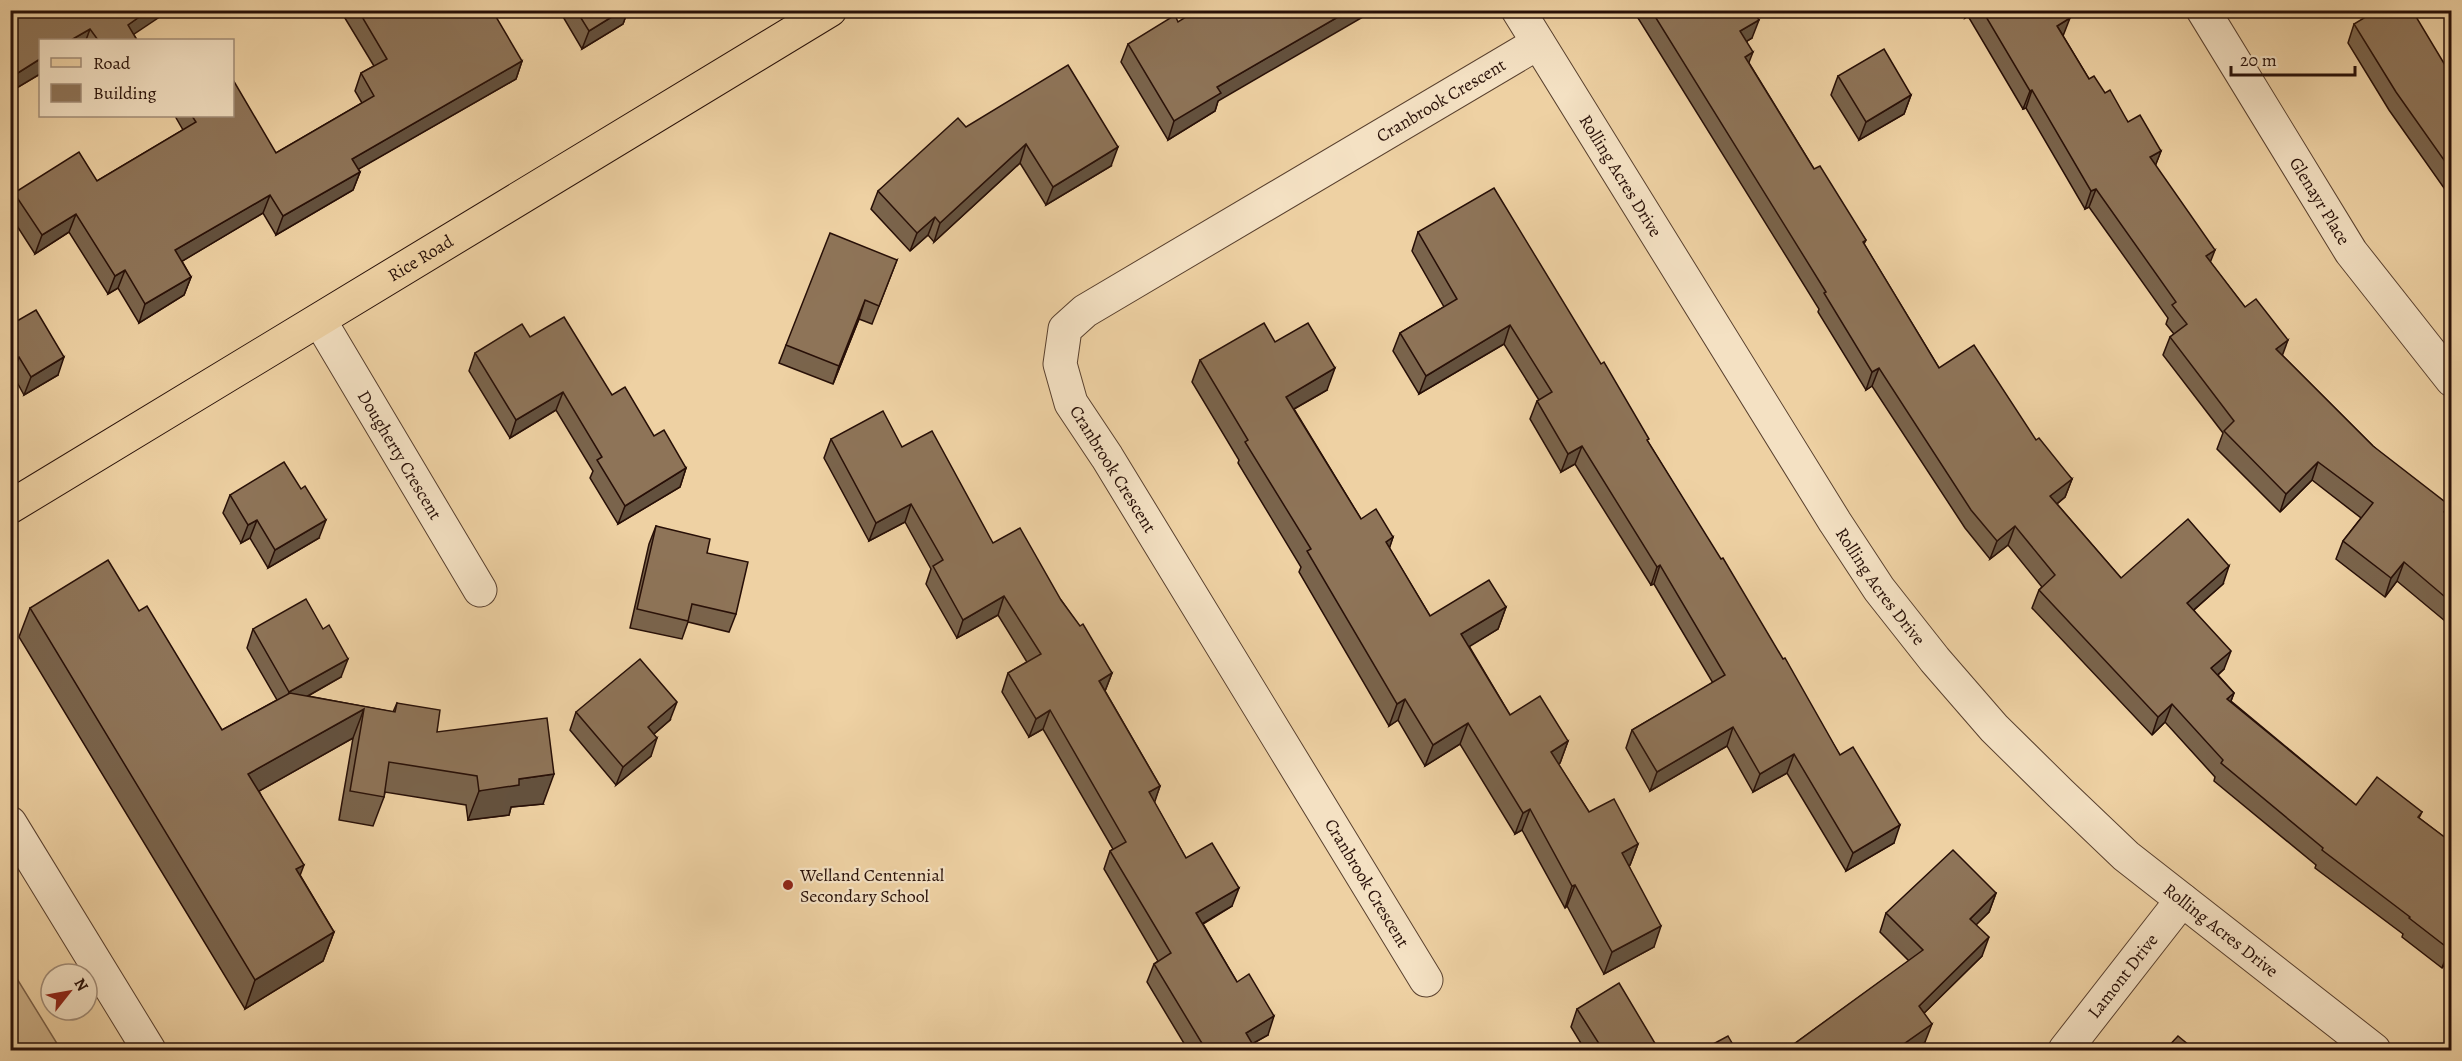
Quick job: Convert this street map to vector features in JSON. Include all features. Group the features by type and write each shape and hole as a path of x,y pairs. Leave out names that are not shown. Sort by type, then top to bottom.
{"main road":[{"name":"Rice Road","path":"10,507 830,10"}],"street":[{"name":"Rolling Acres Drive","path":"1518,10 1792,454 1880,589 1943,668 1994,728 2126,856 2374,1050"},
{"name":"Glenayr Place","path":"2204,10 2351,252 2451,380"},
{"name":"Cranbrook Crescent","path":"1426,980 1107,457 1071,403 1060,364 1065,329 1086,311 1538,43"},
{"name":"Dougherty Crescent","path":"320,321 480,590"},
{"path":"10,823 149,1050"},
{"name":"Lamont Drive","path":"2064,1050 2182,900"}],"shaded area":[{"path":"10,969 39,1014 39,1022 44,1022 61,1050 11,1050"}],"building":[{"path":"15,10 149,10 128,25 136,39 97,39 90,29 73,39 39,39 39,60 13,76 10,72 10,13"},
{"path":"358,10 410,10 413,16 423,10 492,10 522,61 352,159 360,172 283,216 270,195 175,250 191,277 145,304 125,270 115,276 76,214 42,235 14,193 79,152 97,181 196,122 193,117 234,117 234,81 276,153 374,96 361,73 387,59"},
{"path":"576,10 623,10 589,31"},
{"path":"1197,10 1350,10 1217,87 1221,93 1174,121 1128,44 1175,15 1178,22"},
{"path":"1651,10 1753,10 1759,20 1740,31 1753,52 1745,57 1814,169 1820,166 1866,240 1863,242 1939,368 1974,345 2036,440 2039,438 2072,479 2050,496 2121,578 2188,519 2229,566 2187,603 2231,651 2211,668 2234,693 2227,699 2356,805 2377,777 2422,812 2418,817 2451,842 2451,946 2449,949 2322,850 2323,848 2221,763 2223,760 2172,704 2158,717 2039,590 2055,575 2015,526 1997,541 1971,510 1879,368 1872,372 1824,293 1826,292"},
{"path":"1982,10 2065,10 2070,18 2057,26 2089,79 2094,76 2105,93 2110,90 2128,122 2140,115 2161,151 2150,157 2215,250 2206,256 2245,307 2256,299 2288,340 2276,349 2373,446 2449,505 2444,512 2451,518 2451,602 2404,562 2391,578 2343,541 2373,503 2318,462 2286,494 2224,431 2234,421 2170,337 2187,324 2172,305 2176,302 2096,189 2091,191"},
{"path":"2377,10 2412,10 2451,75 2451,170 2396,92 2354,24"},
{"path":"1884,49 1911,95 1866,122 1838,76"},
{"path":"1068,65 1118,147 1053,187 1026,144 940,223 935,217 917,233 878,191 958,118 966,127"},
{"path":"1494,188 1601,364 1604,362 1649,439 1647,440 1721,559 1723,558 1783,659 1785,658 1840,755 1853,747 1900,825 1853,853 1794,754 1760,774 1733,727 1657,772 1632,730 1725,675 1660,565 1657,567 1582,446 1568,454 1537,401 1552,392 1510,325 1426,376 1400,333 1457,299 1418,232"},
{"path":"830,233 897,260 879,306 865,300 839,366 786,345"},
{"path":"36,310 64,357 31,377 19,357 10,362 10,325"},
{"path":"564,317 612,395 625,387 654,436 664,430 686,468 625,506 597,460 602,457 563,392 516,420 475,353 522,324 530,337"},
{"path":"1264,323 1275,342 1308,323 1335,368 1286,397 1361,519 1376,509 1393,537 1386,542 1430,616 1489,580 1506,607 1461,634 1510,715 1540,696 1568,741 1551,752 1589,812 1614,799 1638,844 1622,853 1661,926 1612,952 1575,885 1572,886 1530,809 1523,813 1468,723 1433,745 1405,699 1397,704 1307,551 1311,549 1245,442 1248,440 1200,360"},
{"path":"883,411 902,447 932,431 993,543 1020,528 1061,600 1080,626 1083,624 1112,673 1099,681 1160,786 1149,792 1186,858 1212,843 1239,888 1196,913 1237,982 1249,974 1274,1016 1246,1033 1256,1050 1206,1050 1154,964 1171,953 1110,851 1126,842 1050,710 1036,719 1008,673 1041,654 1004,596 963,620 933,566 943,560 911,504 876,523 831,439"},
{"path":"284,462 301,489 305,486 326,520 275,550 257,520 248,525 230,495"},
{"path":"656,526 710,539 707,553 748,562 736,614 692,604 688,621 637,609"},
{"path":"108,560 139,611 147,606 222,730 290,693 395,712 397,703 440,710 437,732 547,718 554,774 519,779 519,785 479,791 477,776 389,762 384,797 350,791 364,709 248,774 304,865 296,869 334,932 255,980 30,608"},
{"path":"306,599 323,629 329,625 348,659 289,692 253,629"},
{"path":"640,659 677,702 648,727 657,738 623,767 576,712"},
{"path":"1953,850 1996,893 1970,919 1989,937 1919,1006 1932,1024 1895,1050 1773,1050 1785,1044 1787,1049 1923,950 1886,913"},
{"path":"1619,983 1659,1050 1603,1050 1577,1009"},
{"path":"1728,1036 1736,1050 1702,1050"},
{"path":"2178,1036 2195,1050 2165,1050"}],"place":[{"name":"Welland Centennial Secondary School","path":"788,885"}]}
